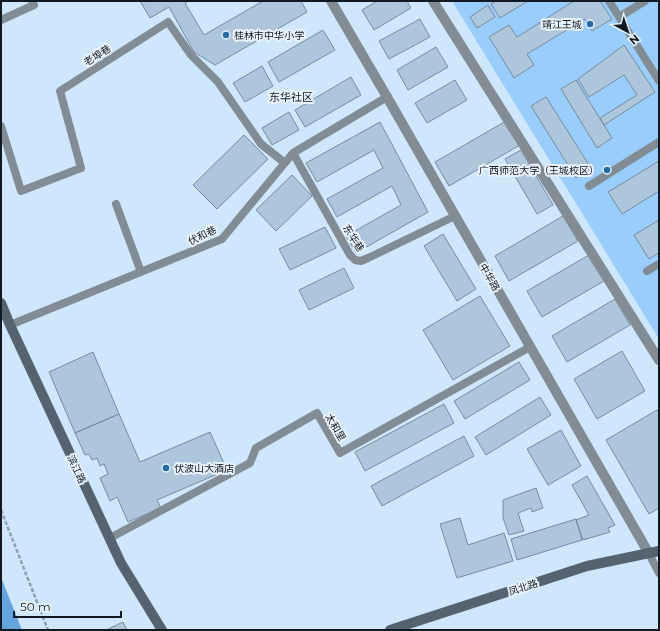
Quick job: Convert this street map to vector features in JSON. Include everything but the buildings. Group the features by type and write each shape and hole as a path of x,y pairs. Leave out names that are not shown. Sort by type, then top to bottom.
{"main road":[{"name":"滨江路","path":"1,303 110,538 132,582 162,630"},
{"name":"凤北路","path":"390,630 587,566 648,552 659,551"}],"street":[{"name":"中华路","path":"331,1 648,552"},
{"path":"433,1 659,360"}],"lane":[{"path":"1,20 34,5 32,1"},
{"path":"609,1 659,81"},
{"path":"618,17 645,1"},
{"name":"老埠巷","path":"1,126 21,191 81,168 60,91 168,22 191,55 218,82 261,144 285,163"},
{"path":"651,68 659,63"},
{"name":"伏和巷","path":"10,325 222,238 293,153 387,97"},
{"path":"589,186 659,142"},
{"name":"东华巷","path":"293,153 350,255 355,260 361,261 368,258 455,216"},
{"path":"116,204 141,272"},
{"path":"647,271 659,264"},
{"name":"太和里","path":"110,538 250,463 256,448 317,413 340,453 530,347"},
{"path":"648,552 659,573"}],"path":[{"path":"1,510 48,630"}],"shaded area":[{"name":"广西师范大学（王城校区）","path":"452,1 659,1 659,339"},
{"path":"1,577 22,630 1,630"}],"place":[{"name":"靖江王城","path":"590,24"},
{"name":"桂林市中华小学","path":"226,35"},
{"name":"广西师范大学（王城校区）","path":"607,170"},
{"name":"伏波山大酒店","path":"166,468"}],"district":[{"name":"东华社区","path":"291,97"}]}
